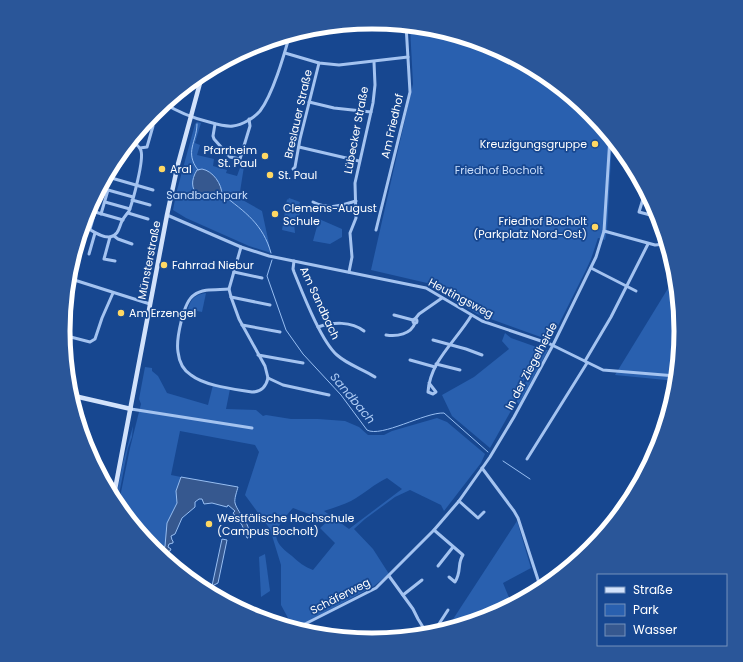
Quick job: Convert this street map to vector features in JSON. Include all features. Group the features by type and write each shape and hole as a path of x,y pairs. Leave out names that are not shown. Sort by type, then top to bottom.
{"main road":[{"name":"Münsterstraße","path":"115,490 167,215 190,117 200,83"},
{"path":"77,397 131,409"}],"street":[{"name":"Am Friedhof","path":"376,230 410,92 406,32"},
{"path":"170,106 190,117 215,124 233,126 249,119 260,111 285,53 288,40"},
{"path":"285,53 319,63 339,65 408,58"},
{"name":"Lübecker Straße","path":"349,272 352,257 350,233 356,218 355,184 374,93 374,62"},
{"name":"Breslauer Straße","path":"293,169 295,167 319,63"},
{"path":"309,102 334,108 371,112"},
{"path":"215,124 213,132 214,139 230,157 240,159 250,126 249,119"},
{"path":"140,148 147,147 153,126"},
{"path":"122,220 95,212 90,229 95,233 110,237 114,236 119,231 122,220 130,209 142,155 140,148 135,143"},
{"name":"In der Ziegelheide","path":"478,475 514,417 553,345 596,257 604,231 609,145"},
{"path":"299,147 359,161"},
{"path":"111,178 153,190"},
{"path":"101,214 107,187"},
{"path":"106,190 150,205"},
{"path":"643,199 640,212 651,215"},
{"path":"313,202 326,207 341,206 356,201"},
{"path":"104,202 130,209"},
{"path":"128,213 148,219"},
{"name":"Heutingsweg","path":"167,215 241,247 269,256 426,288 471,316 553,345 607,371 670,376"},
{"path":"604,231 648,244 660,245"},
{"path":"89,254 95,233"},
{"path":"114,236 132,244"},
{"path":"110,237 104,259 115,261"},
{"path":"528,459 586,362 611,317 648,244"},
{"path":"229,289 201,291 191,297 184,312 178,341 180,362 187,372 198,380 252,392 260,390 263,388 268,378 265,366 242,325 229,289 241,247"},
{"name":"Am Sandbach","path":"294,261 293,269 318,326 329,345 338,356 358,369 368,372 375,377"},
{"path":"591,268 636,290"},
{"path":"234,272 262,278"},
{"path":"74,280 150,304"},
{"path":"70,337 90,342 93,341 113,293"},
{"path":"231,297 270,305"},
{"path":"386,335 402,335 414,326 414,320 419,314 442,298"},
{"path":"394,315 414,320"},
{"path":"429,383 442,354 465,326 471,316"},
{"path":"318,326 338,323 359,327 364,331"},
{"path":"242,325 280,332"},
{"path":"433,340 482,355"},
{"path":"258,355 303,363"},
{"path":"410,360 460,370"},
{"path":"268,378 283,385 329,395"},
{"path":"131,409 252,428"},
{"path":"482,468 518,518 539,582"},
{"name":"Schäferweg","path":"302,625 376,588 434,530 459,501 478,475"},
{"path":"459,501 478,518 484,512"},
{"path":"434,530 463,555 460,559 458,577 455,582 449,577"},
{"path":"438,566 453,547"},
{"path":"389,576 413,609 424,628"},
{"path":"403,595 422,580"},
{"path":"437,626 448,610"}],"green space":[{"name":"Friedhof Bocholt","path":"410,32 450,39 469,45 522,69 555,91 585,117 612,148 607,230 605,240 598,238 586,270 553,336 549,340 477,314 427,283 371,270 413,84"},
{"name":"Sandbachpark","path":"197,122 201,123 195,143 200,145 197,155 214,159 213,166 227,170 226,173 237,176 241,165 241,160 245,160 239,198 262,211 271,253 249,246 186,218 173,210 195,124"},
{"path":"289,198 300,202 298,209 301,211 296,223 294,223 295,233 282,230 287,199 288,200"},
{"path":"319,219 342,229 342,237 330,244 313,241"},
{"path":"670,285 674,331 669,380 615,375"},
{"path":"206,293 202,312 188,309 194,298"},
{"path":"505,333 511,338 542,349 537,355 518,392 512,409 490,448 452,416 442,395 474,377 509,349 502,341"},
{"path":"546,350 548,350 519,404 517,399 537,360"},
{"path":"145,367 152,368 152,371 158,376 167,393 208,405 213,385 230,389 226,409 256,410 263,416 266,415 291,419 345,421 359,427 368,435 384,435 392,431 437,418 447,422 485,454 481,463 444,511 441,505 410,490 395,497 354,529 373,549 389,574 374,586 302,625 290,622 281,605 281,565 270,529 245,495 259,452 255,445 180,431 171,475 181,477 176,491 177,502 167,523 165,546 163,550 144,530 120,499 130,448 141,404 139,399","holes":["387,478 402,489 349,529 324,511 351,501","293,508 314,516 328,517 330,519 320,528 335,543 313,570 302,564 284,550 279,544 276,533 282,521"]},
{"path":"133,426 132,437 128,448 119,497 117,494 123,462"},
{"path":"517,521 531,568 503,583 510,599 487,610 451,623"},
{"path":"265,554 270,591 261,597 259,557"}],"water":[{"path":"202,169 210,172 219,182 222,195 208,198 197,194 194,190 194,177 197,170"},
{"path":"181,477 238,487 235,503 247,524 249,533 248,538 242,525 233,513 235,511 228,505 227,507 212,503 204,504 202,499 199,499 195,502 195,507 182,518 175,534 171,536 173,543 169,544 168,547 171,549 166,552 163,550 165,546 167,523 177,503 176,491"},
{"path":"222,539 227,540 218,583 212,586"}],"waterway":[{"name":"Sandbach","path":"197,124 192,147 192,158 198,170"},
{"name":"Sandbach","path":"223,195 246,213 258,226 268,243 271,253"},
{"name":"Sandbach","path":"272,260 267,276 286,330 303,354 341,395 367,430 374,432 382,431 426,416 444,413 488,452"},
{"name":"Sandbach","path":"503,461 530,479"}],"place":[{"name":"Kreuzigungsgruppe","path":"595,144"},
{"name":"Pfarrheim St. Paul","path":"265,156"},
{"name":"Aral","path":"162,169"},
{"name":"St. Paul","path":"270,175"},
{"name":"Clemens-August Schule","path":"275,214"},
{"name":"Friedhof Bocholt (Parkplatz Nord-Ost)","path":"595,227"},
{"name":"Fahrrad Niebur","path":"164,265"},
{"name":"Am Erzengel","path":"121,313"},
{"name":"Westfälische Hochschule (Campus Bocholt)","path":"209,524"}]}
